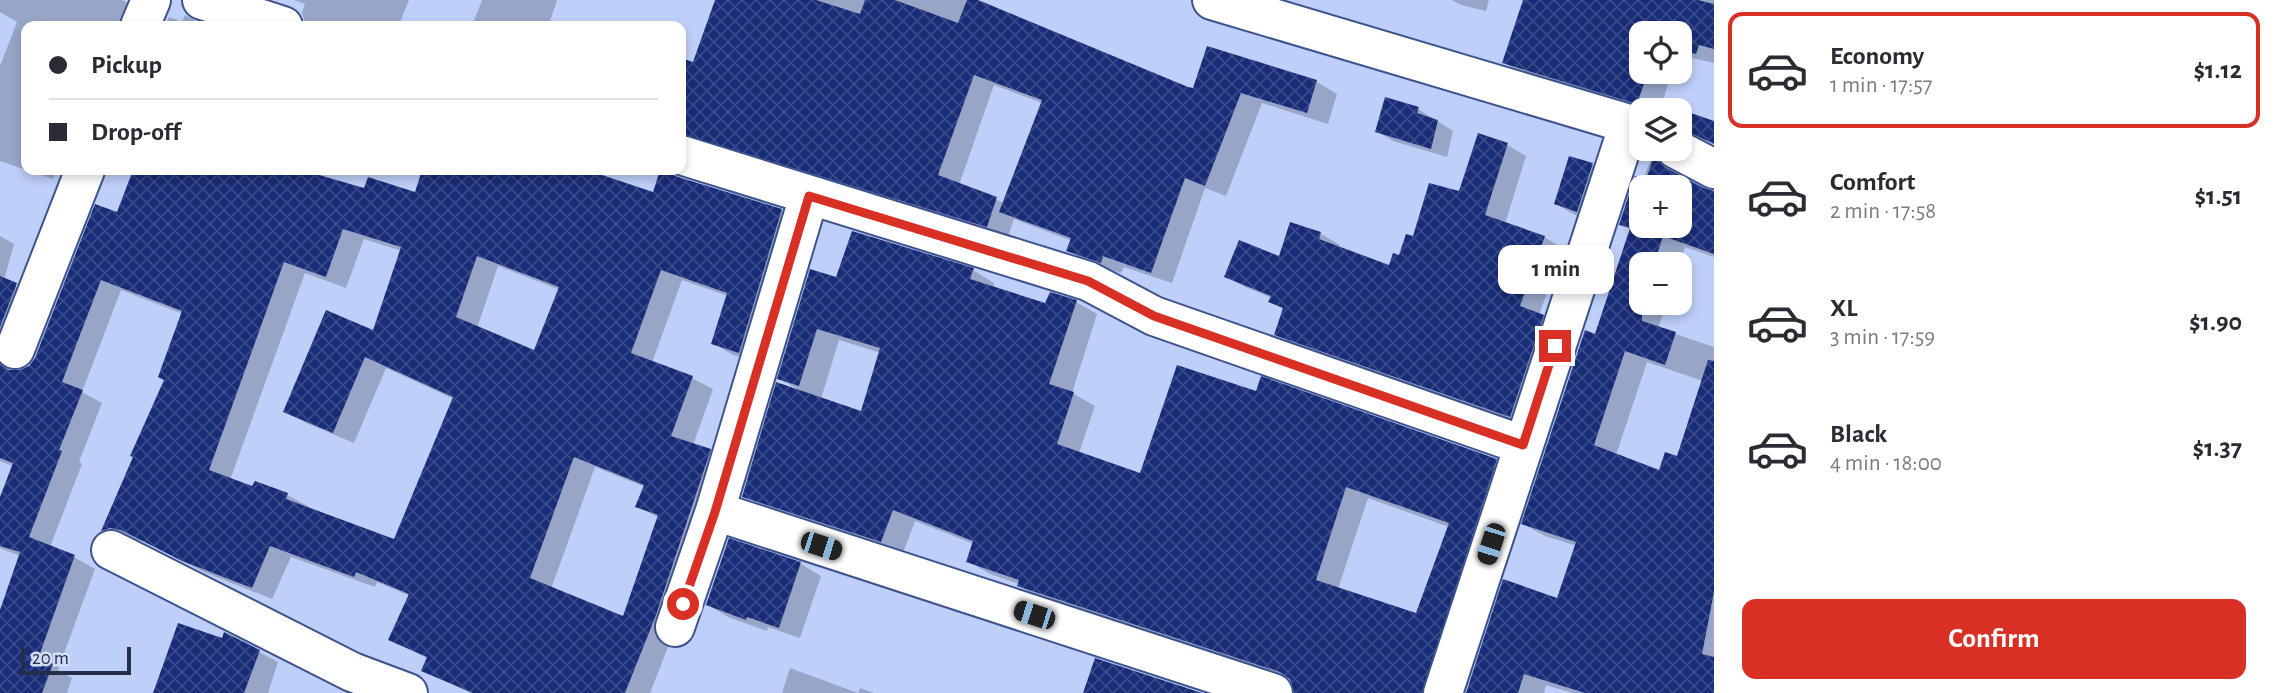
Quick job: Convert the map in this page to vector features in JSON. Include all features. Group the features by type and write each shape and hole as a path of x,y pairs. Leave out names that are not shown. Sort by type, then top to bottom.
{"street":[{"path":"142,21 151,0"},
{"path":"202,0 267,21"},
{"path":"1212,0 1629,125"},
{"path":"1443,693 1523,445 1629,144"},
{"path":"686,157 1088,281 1154,316 1523,445"},
{"path":"1692,157 1714,169"},
{"path":"15,349 83,175"},
{"path":"675,627 715,512 809,196"},
{"path":"715,512 1273,693"},
{"path":"111,550 352,672 408,693"}],"building":[{"path":"715,0 816,0 860,14 865,0 895,0 958,23 967,0 978,0 1188,87 1193,88 1207,46 1317,80 1307,113 1241,93 1205,186 1185,178 1151,273 1103,256 1101,263 1066,251 1071,238 999,212 1042,100 974,75 938,175 997,197 987,227 686,136 686,60 693,62"},
{"path":"1523,0 1698,0 1714,4 1714,49 1699,45 1696,54 1692,53 1692,21 1629,21 1629,84 1644,84 1639,98 1629,98 1629,102 1502,63"},
{"path":"1385,97 1419,107 1417,113 1438,120 1431,149 1375,132"},
{"path":"1692,113 1714,121 1714,144 1692,134"},
{"path":"1478,133 1508,143 1485,215 1545,236 1520,306 1544,315 1510,417 1274,335 1283,308 1268,302 1271,296 1224,277 1239,240 1279,256 1290,222 1321,232 1319,239 1389,265 1393,253 1399,255 1406,234 1413,236 1429,183 1459,191"},
{"path":"1569,156 1593,163 1577,212 1554,204"},
{"path":"1652,161 1658,161 1679,175 1647,175"},
{"path":"131,175 319,175 364,188 368,177 415,192 420,175 602,175 653,192 658,175 673,175 782,209 739,353 711,344 727,293 661,270 631,353 693,376 671,436 711,449 656,615 625,693 473,693 421,671 427,657 388,640 409,594 356,572 354,577 270,546 252,588 182,561 121,530 110,528 101,531 133,457 130,456 164,380 158,377 182,311 101,280 62,382 83,390 29,537 75,555 38,659 53,664 42,693 0,693 0,610 20,552 0,546 0,497 13,463 0,458 0,364 8,370 19,370 29,366 35,358 95,204 117,212","holes":["343,229 401,247 373,330 326,310 283,412 333,433 365,357 453,397 394,539 286,499 288,493 255,481 252,486 209,470 284,262 326,277","477,256 559,287 534,350 456,317","574,457 644,485 635,507 658,515 623,616 530,578"]},
{"path":"1692,182 1714,191 1714,254 1669,238 1692,238"},
{"path":"1629,194 1629,228 1619,225"},
{"path":"852,231 974,268 970,279 1045,303 1050,292 1077,300 1049,384 1074,392 1057,444 1140,473 1177,365 1256,391 1261,376 1497,459 1422,693 1294,693 1290,679 1280,672 1017,586 1019,580 966,562 973,541 893,510 881,542 742,497 776,382 861,411 880,348 817,329 799,386 777,379 810,269 836,277","holes":["1346,487 1449,523 1416,613 1316,580"]},
{"path":"1629,231 1629,238 1662,238 1658,252 1629,252 1629,315 1642,315 1642,321 1676,332 1665,365 1625,351 1594,445 1659,470 1665,452 1677,456 1708,360 1714,361 1714,592 1702,654 1714,657 1714,693 1585,693 1524,674 1518,693 1466,693 1503,579 1557,598 1576,542 1521,524 1585,330 1595,334"},
{"path":"0,276 17,283 0,327"},
{"path":"729,538 801,562 779,628 747,617 746,620 706,605"},
{"path":"178,623 222,638 224,632 260,650 244,693 153,693"},
{"path":"1095,658 1202,693 1083,693"}],"route":[{"path":"683,604 715,512 809,196 1088,281 1154,316 1523,445 1555,346"}]}
